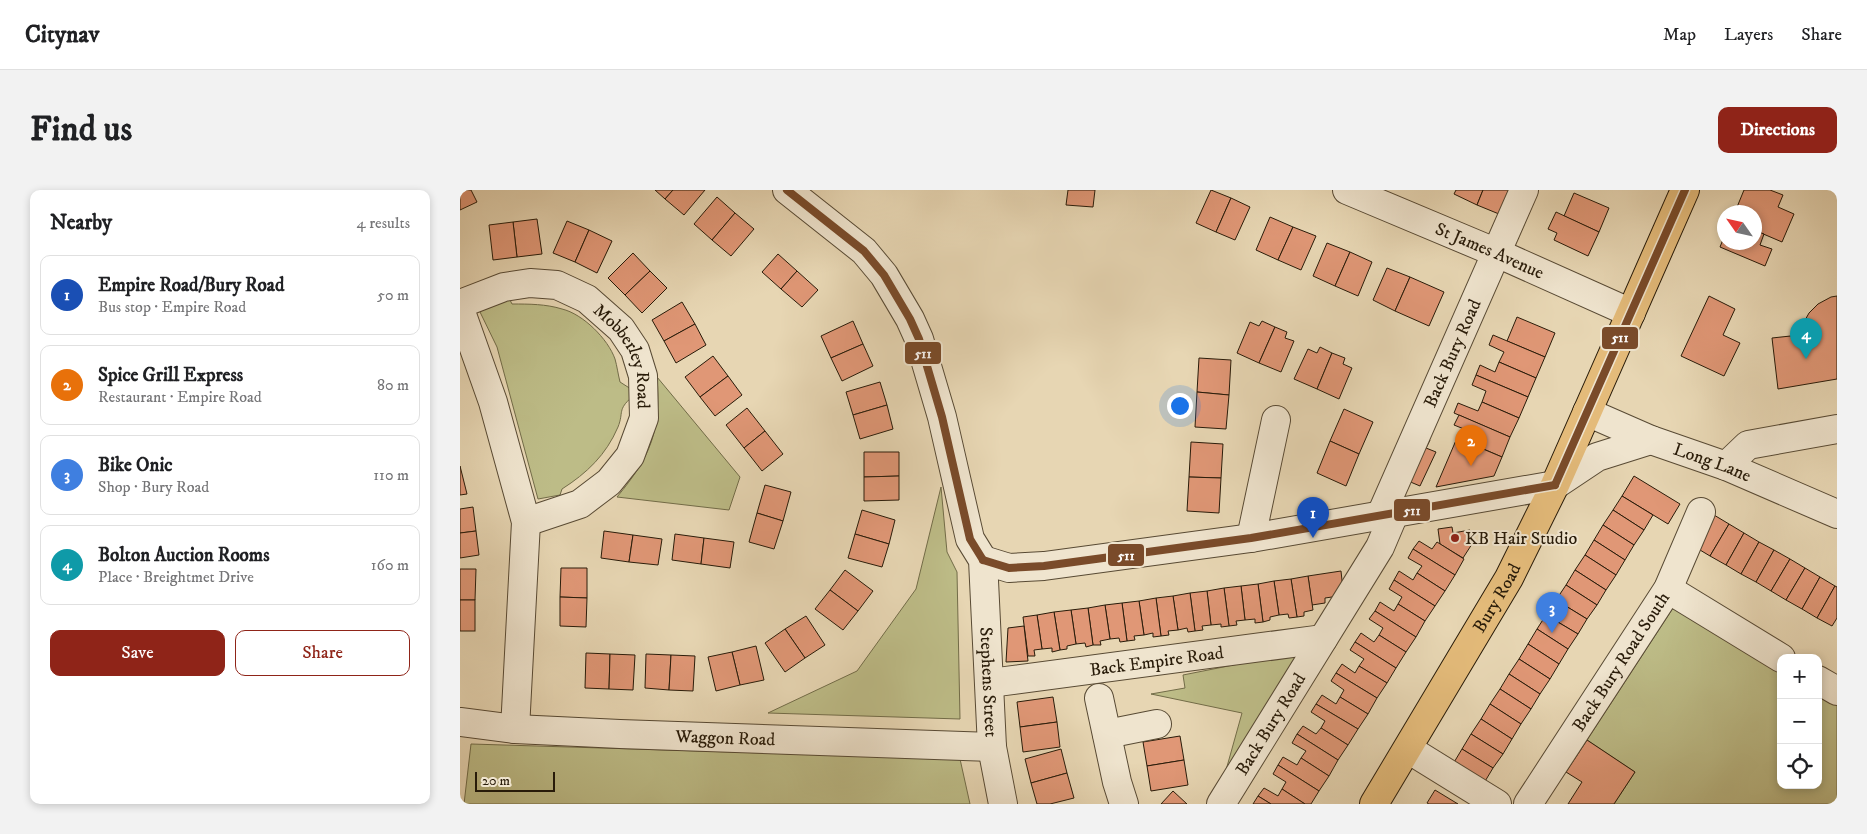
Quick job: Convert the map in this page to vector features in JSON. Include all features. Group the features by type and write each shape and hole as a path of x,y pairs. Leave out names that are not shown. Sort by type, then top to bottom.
{"highway":[{"name":"Bury Road","path":"1374,804 1500,595 1554,485 1685,190"}],"street":[{"path":"787,190 864,251 884,275 910,319 919,339 942,417 970,539 983,560 1009,568 1044,566 1251,538 1554,485 1597,457 1651,440"},
{"name":"St James Avenue","path":"1347,190 1631,313"},
{"name":"Back Bury Road","path":"1221,804 1380,546 1387,515 1524,190"},
{"name":"Mobberley Road","path":"460,304 504,287 530,282 557,285 587,299 621,329 635,350 643,376 644,418 630,456 609,482 580,504 526,522"},
{"path":"460,309 493,402 526,522 515,729"},
{"name":"Long Lane","path":"1587,412 1651,440 1726,466 1837,514"},
{"path":"1251,538 1276,420"},
{"path":"1726,466 1748,445 1837,428"},
{"name":"Back Bury Road South","path":"1528,804 1668,589 1701,512"},
{"name":"Stephens Street","path":"983,560 992,747 1003,804"},
{"path":"1668,589 1777,656"},
{"name":"Back Empire Road","path":"990,683 1323,639"},
{"path":"1822,682 1837,691"},
{"path":"1099,698 1117,782 1124,804"},
{"name":"Waggon Road","path":"460,722 515,729 992,747"},
{"path":"1107,734 1157,724"},
{"path":"1408,750 1497,804"}],"shaded area":[{"path":"509,298 512,304 556,307 578,316 594,328 607,343 615,359 620,382 631,389 632,397 624,405 618,427 602,455 588,470 562,489 560,495 538,499 497,347 480,312 489,304"},
{"path":"657,377 740,477 729,510 617,497 638,469 651,442 657,413"},
{"path":"941,487 947,552 957,572 960,719 768,713 857,671 916,589"},
{"path":"1677,602 1777,665 1777,789 1822,789 1822,695 1837,704 1837,804 1614,804 1635,772 1587,740"},
{"path":"1309,650 1221,788 1242,713 1151,694 1185,688 1183,675"},
{"path":"471,744 960,759 970,804 464,804"}],"building":[{"path":"460,190 471,190 477,202 460,210"},
{"path":"655,190 673,190 665,199"},
{"path":"673,190 705,190 684,215 665,199"},
{"path":"1068,190 1095,190 1093,207 1066,205"},
{"path":"1211,190 1231,198 1216,232 1196,223"},
{"path":"1456,190 1483,190 1477,205 1454,194"},
{"path":"1483,190 1510,190 1499,214 1477,205"},
{"path":"1744,190 1770,190 1783,195 1778,207 1794,214 1782,242 1762,233 1762,205 1738,205"},
{"path":"1574,193 1609,208 1599,232 1564,216"},
{"path":"717,197 735,213 712,240 694,224"},
{"path":"1231,198 1250,207 1235,240 1216,232"},
{"path":"1556,212 1599,232 1588,256 1554,240 1557,233 1548,229"},
{"path":"735,213 754,229 731,256 712,240"},
{"path":"1270,217 1293,227 1278,260 1256,250"},
{"path":"537,219 542,254 517,257 513,222"},
{"path":"567,221 589,230 575,262 553,253"},
{"path":"513,222 517,257 493,260 489,225"},
{"path":"1293,227 1316,236 1301,270 1278,260"},
{"path":"589,230 612,241 597,273 575,262"},
{"path":"1327,243 1350,252 1335,286 1313,276"},
{"path":"1762,246 1772,249 1765,266 1727,250 1762,250"},
{"path":"1350,252 1372,262 1358,296 1335,286"},
{"path":"633,253 650,271 625,295 608,278"},
{"path":"778,254 797,271 781,289 762,272"},
{"path":"1387,268 1410,277 1395,311 1373,300"},
{"path":"650,271 667,288 642,313 625,295"},
{"path":"797,271 818,290 802,307 781,289"},
{"path":"1410,277 1444,292 1429,326 1395,311"},
{"path":"1709,296 1735,309 1723,335 1740,343 1724,376 1681,356"},
{"path":"1837,296 1837,379 1778,389 1772,338 1800,335 1809,313 1818,304"},
{"path":"682,302 695,324 664,341 652,320"},
{"path":"1517,317 1555,333 1545,357 1507,341"},
{"path":"853,321 863,344 831,358 821,336"},
{"path":"1262,321 1275,327 1259,363 1237,353 1250,322 1259,326"},
{"path":"695,324 706,345 676,363 664,341"},
{"path":"1275,327 1287,332 1285,338 1294,341 1281,372 1259,363"},
{"path":"1493,335 1545,357 1536,378 1499,362 1504,352 1489,345"},
{"path":"863,344 873,366 842,381 831,358"},
{"path":"1320,347 1332,353 1317,389 1294,379 1308,349 1317,353"},
{"path":"1332,353 1345,358 1343,364 1352,368 1339,399 1317,389"},
{"path":"713,356 728,376 700,397 685,377"},
{"path":"1199,358 1231,360 1229,395 1197,392"},
{"path":"1499,362 1536,378 1528,397 1476,375 1480,365 1495,372"},
{"path":"1476,375 1528,397 1519,418 1482,402 1486,391 1472,385"},
{"path":"728,376 742,395 715,416 700,397"},
{"path":"880,382 887,405 853,415 846,392"},
{"path":"1197,392 1229,395 1226,429 1195,427"},
{"path":"1482,402 1519,418 1510,437 1454,413 1458,403 1478,411"},
{"path":"887,405 893,429 860,439 853,415"},
{"path":"747,408 765,431 744,448 726,425"},
{"path":"1344,409 1373,422 1359,454 1330,441"},
{"path":"1459,415 1510,437 1502,457 1465,441 1469,431 1454,425"},
{"path":"765,431 783,454 762,471 744,448"},
{"path":"1419,435 1430,440 1426,448 1436,452 1420,486 1401,478"},
{"path":"1457,438 1502,457 1494,476 1436,487"},
{"path":"1330,441 1359,454 1346,486 1317,473"},
{"path":"1191,442 1223,444 1221,478 1189,477"},
{"path":"864,452 899,452 899,476 864,477"},
{"path":"460,466 467,494 460,495"},
{"path":"899,476 899,500 864,501 864,477"},
{"path":"1634,476 1680,504 1668,524 1622,496"},
{"path":"1189,477 1221,478 1219,513 1187,511"},
{"path":"765,485 791,492 783,521 757,513"},
{"path":"1622,496 1653,515 1644,530 1613,510"},
{"path":"473,507 476,531 460,533 460,509"},
{"path":"862,510 895,520 889,544 855,534"},
{"path":"1613,510 1644,530 1634,545 1603,525"},
{"path":"757,513 783,521 774,549 749,542"},
{"path":"1714,515 1729,524 1710,556 1695,547"},
{"path":"1729,524 1744,533 1726,565 1710,556"},
{"path":"1603,525 1634,545 1625,560 1594,540"},
{"name":"KB Hair Studio","path":"1452,527 1453,533 1470,530 1472,544 1463,558 1440,544 1438,529"},
{"path":"476,531 479,555 460,558 460,533"},
{"path":"604,531 633,535 629,562 601,558"},
{"path":"1744,533 1759,542 1741,574 1726,565"},
{"path":"675,534 704,538 701,564 672,560"},
{"path":"855,534 889,544 882,567 848,558"},
{"path":"633,535 662,539 658,565 629,562"},
{"path":"704,538 734,542 730,568 701,564"},
{"path":"1594,540 1625,560 1616,575 1585,555"},
{"path":"1419,541 1432,549 1437,542 1464,559 1455,575 1413,549"},
{"path":"1759,542 1774,550 1756,582 1741,574"},
{"path":"1413,549 1455,575 1445,591 1417,573 1422,566 1408,558"},
{"path":"1774,550 1790,559 1771,591 1756,582"},
{"path":"1585,555 1616,575 1606,590 1575,570"},
{"path":"1790,559 1805,568 1786,600 1771,591"},
{"path":"561,568 587,568 587,598 560,597"},
{"path":"1805,568 1820,577 1802,609 1786,600"},
{"path":"460,569 476,569 475,600 460,600"},
{"path":"845,570 873,591 858,611 830,590"},
{"path":"1575,570 1606,590 1597,605 1566,585"},
{"path":"1341,571 1343,590 1339,596 1325,598 1325,603 1312,605 1308,576"},
{"path":"1399,571 1413,580 1417,573 1445,591 1435,606 1394,580"},
{"path":"1308,576 1313,610 1304,612 1304,616 1297,617 1291,579"},
{"path":"1820,577 1835,586 1817,618 1802,609"},
{"path":"1291,579 1297,617 1289,618 1288,614 1279,615 1274,581"},
{"path":"1394,580 1435,606 1425,621 1398,604 1402,597 1389,589"},
{"path":"1274,581 1279,615 1270,617 1270,620 1263,622 1258,584"},
{"path":"1258,584 1263,622 1255,623 1255,619 1245,620 1241,586"},
{"path":"1566,585 1597,605 1587,619 1556,600"},
{"path":"1241,586 1245,620 1236,621 1237,625 1229,626 1224,588"},
{"path":"1835,586 1837,587 1837,618 1832,626 1817,618"},
{"path":"1224,588 1229,626 1221,627 1221,624 1211,625 1207,591"},
{"path":"830,590 858,611 843,630 815,609"},
{"path":"1207,591 1211,625 1202,626 1203,630 1195,631 1190,593"},
{"path":"1190,593 1195,631 1188,632 1187,628 1178,630 1173,596"},
{"path":"1173,596 1178,630 1168,631 1169,635 1161,636 1156,598"},
{"path":"560,597 587,598 586,627 560,626"},
{"path":"1156,598 1161,636 1153,637 1153,633 1144,635 1139,601"},
{"path":"460,600 475,600 475,631 460,631"},
{"path":"1556,600 1587,619 1578,634 1546,615"},
{"path":"1139,601 1144,635 1134,636 1135,640 1127,641 1122,603"},
{"path":"1380,602 1394,611 1398,604 1425,621 1416,637 1375,611"},
{"path":"1122,603 1127,641 1120,642 1119,638 1110,639 1105,605"},
{"path":"1105,605 1110,639 1100,641 1101,645 1093,645 1088,608"},
{"path":"1088,608 1093,645 1086,647 1085,643 1076,644 1071,610"},
{"path":"1071,610 1076,644 1067,646 1067,649 1060,650 1054,612"},
{"path":"1375,611 1416,637 1406,652 1379,635 1383,628 1369,619"},
{"path":"1054,612 1060,650 1052,652 1052,648 1042,649 1037,615"},
{"path":"1037,615 1042,649 1034,650 1035,656 1028,656 1023,617"},
{"path":"1546,615 1578,634 1568,649 1537,629"},
{"path":"806,616 825,645 805,658 785,629"},
{"path":"1024,626 1028,661 1006,662 1008,628"},
{"path":"785,629 805,658 785,672 765,643"},
{"path":"1537,629 1568,649 1559,664 1528,644"},
{"path":"1361,633 1374,642 1379,635 1406,652 1396,668 1355,642"},
{"path":"1355,642 1396,668 1387,683 1359,666 1364,659 1350,650"},
{"path":"1528,644 1559,664 1550,679 1519,659"},
{"path":"756,646 764,680 740,685 732,652"},
{"path":"732,652 740,685 716,691 708,657"},
{"path":"586,653 610,654 609,689 585,688"},
{"path":"610,654 635,655 633,690 609,689"},
{"path":"646,654 671,655 669,690 645,688"},
{"path":"671,655 695,656 693,691 669,690"},
{"path":"1519,659 1550,679 1540,694 1509,674"},
{"path":"1342,664 1355,673 1359,666 1387,683 1377,698 1336,673"},
{"path":"1336,673 1377,698 1368,714 1340,697 1344,690 1331,681"},
{"path":"1509,674 1540,694 1531,709 1500,689"},
{"path":"1500,689 1531,709 1521,724 1490,704"},
{"path":"1322,695 1336,704 1340,697 1368,714 1358,729 1316,704"},
{"path":"1053,697 1057,722 1020,727 1017,702"},
{"path":"1316,704 1358,729 1348,745 1321,728 1325,721 1311,712"},
{"path":"1490,704 1521,724 1512,739 1481,719"},
{"path":"1481,719 1512,739 1503,754 1471,734"},
{"path":"1057,722 1060,747 1023,752 1020,727"},
{"path":"1303,726 1316,734 1321,728 1348,745 1338,760 1297,734"},
{"path":"1297,734 1338,760 1329,776 1301,758 1306,751 1292,743"},
{"path":"1471,734 1503,754 1493,768 1462,749"},
{"path":"1180,736 1184,760 1147,766 1143,742"},
{"path":"1587,740 1635,772 1614,804 1568,804 1582,782 1566,772"},
{"path":"1061,749 1067,773 1031,783 1025,759"},
{"path":"1462,749 1493,768 1484,783 1453,764"},
{"path":"1283,757 1297,765 1301,758 1329,776 1319,791 1278,765"},
{"path":"1184,760 1188,785 1151,791 1147,766"},
{"path":"1278,765 1319,791 1311,804 1305,804 1282,789 1286,782 1273,774"},
{"path":"1067,773 1074,798 1050,804 1037,804 1031,783"},
{"path":"1264,788 1278,796 1282,789 1305,804 1271,804 1258,796"},
{"path":"1435,790 1458,804 1427,803"},
{"path":"1173,791 1187,804 1161,804"},
{"path":"1258,796 1271,804 1253,804"}],"transit line":[{"name":"511","path":"787,190 864,251 884,275 910,319 919,339 942,417 970,539 983,560"},
{"name":"511","path":"1555,485 1685,190"},
{"name":"511","path":"983,560 1009,568 1044,566 1251,538 1555,485"}],"place":[{"name":"Bolton Auction Rooms","path":"1806,359"},
{"name":"Spice Grill Express","path":"1471,466"},
{"name":"Empire Road/Bury Road","path":"1313,538"},
{"name":"KB Hair Studio","path":"1455,538"},
{"name":"Bike Onic","path":"1552,633"}]}
